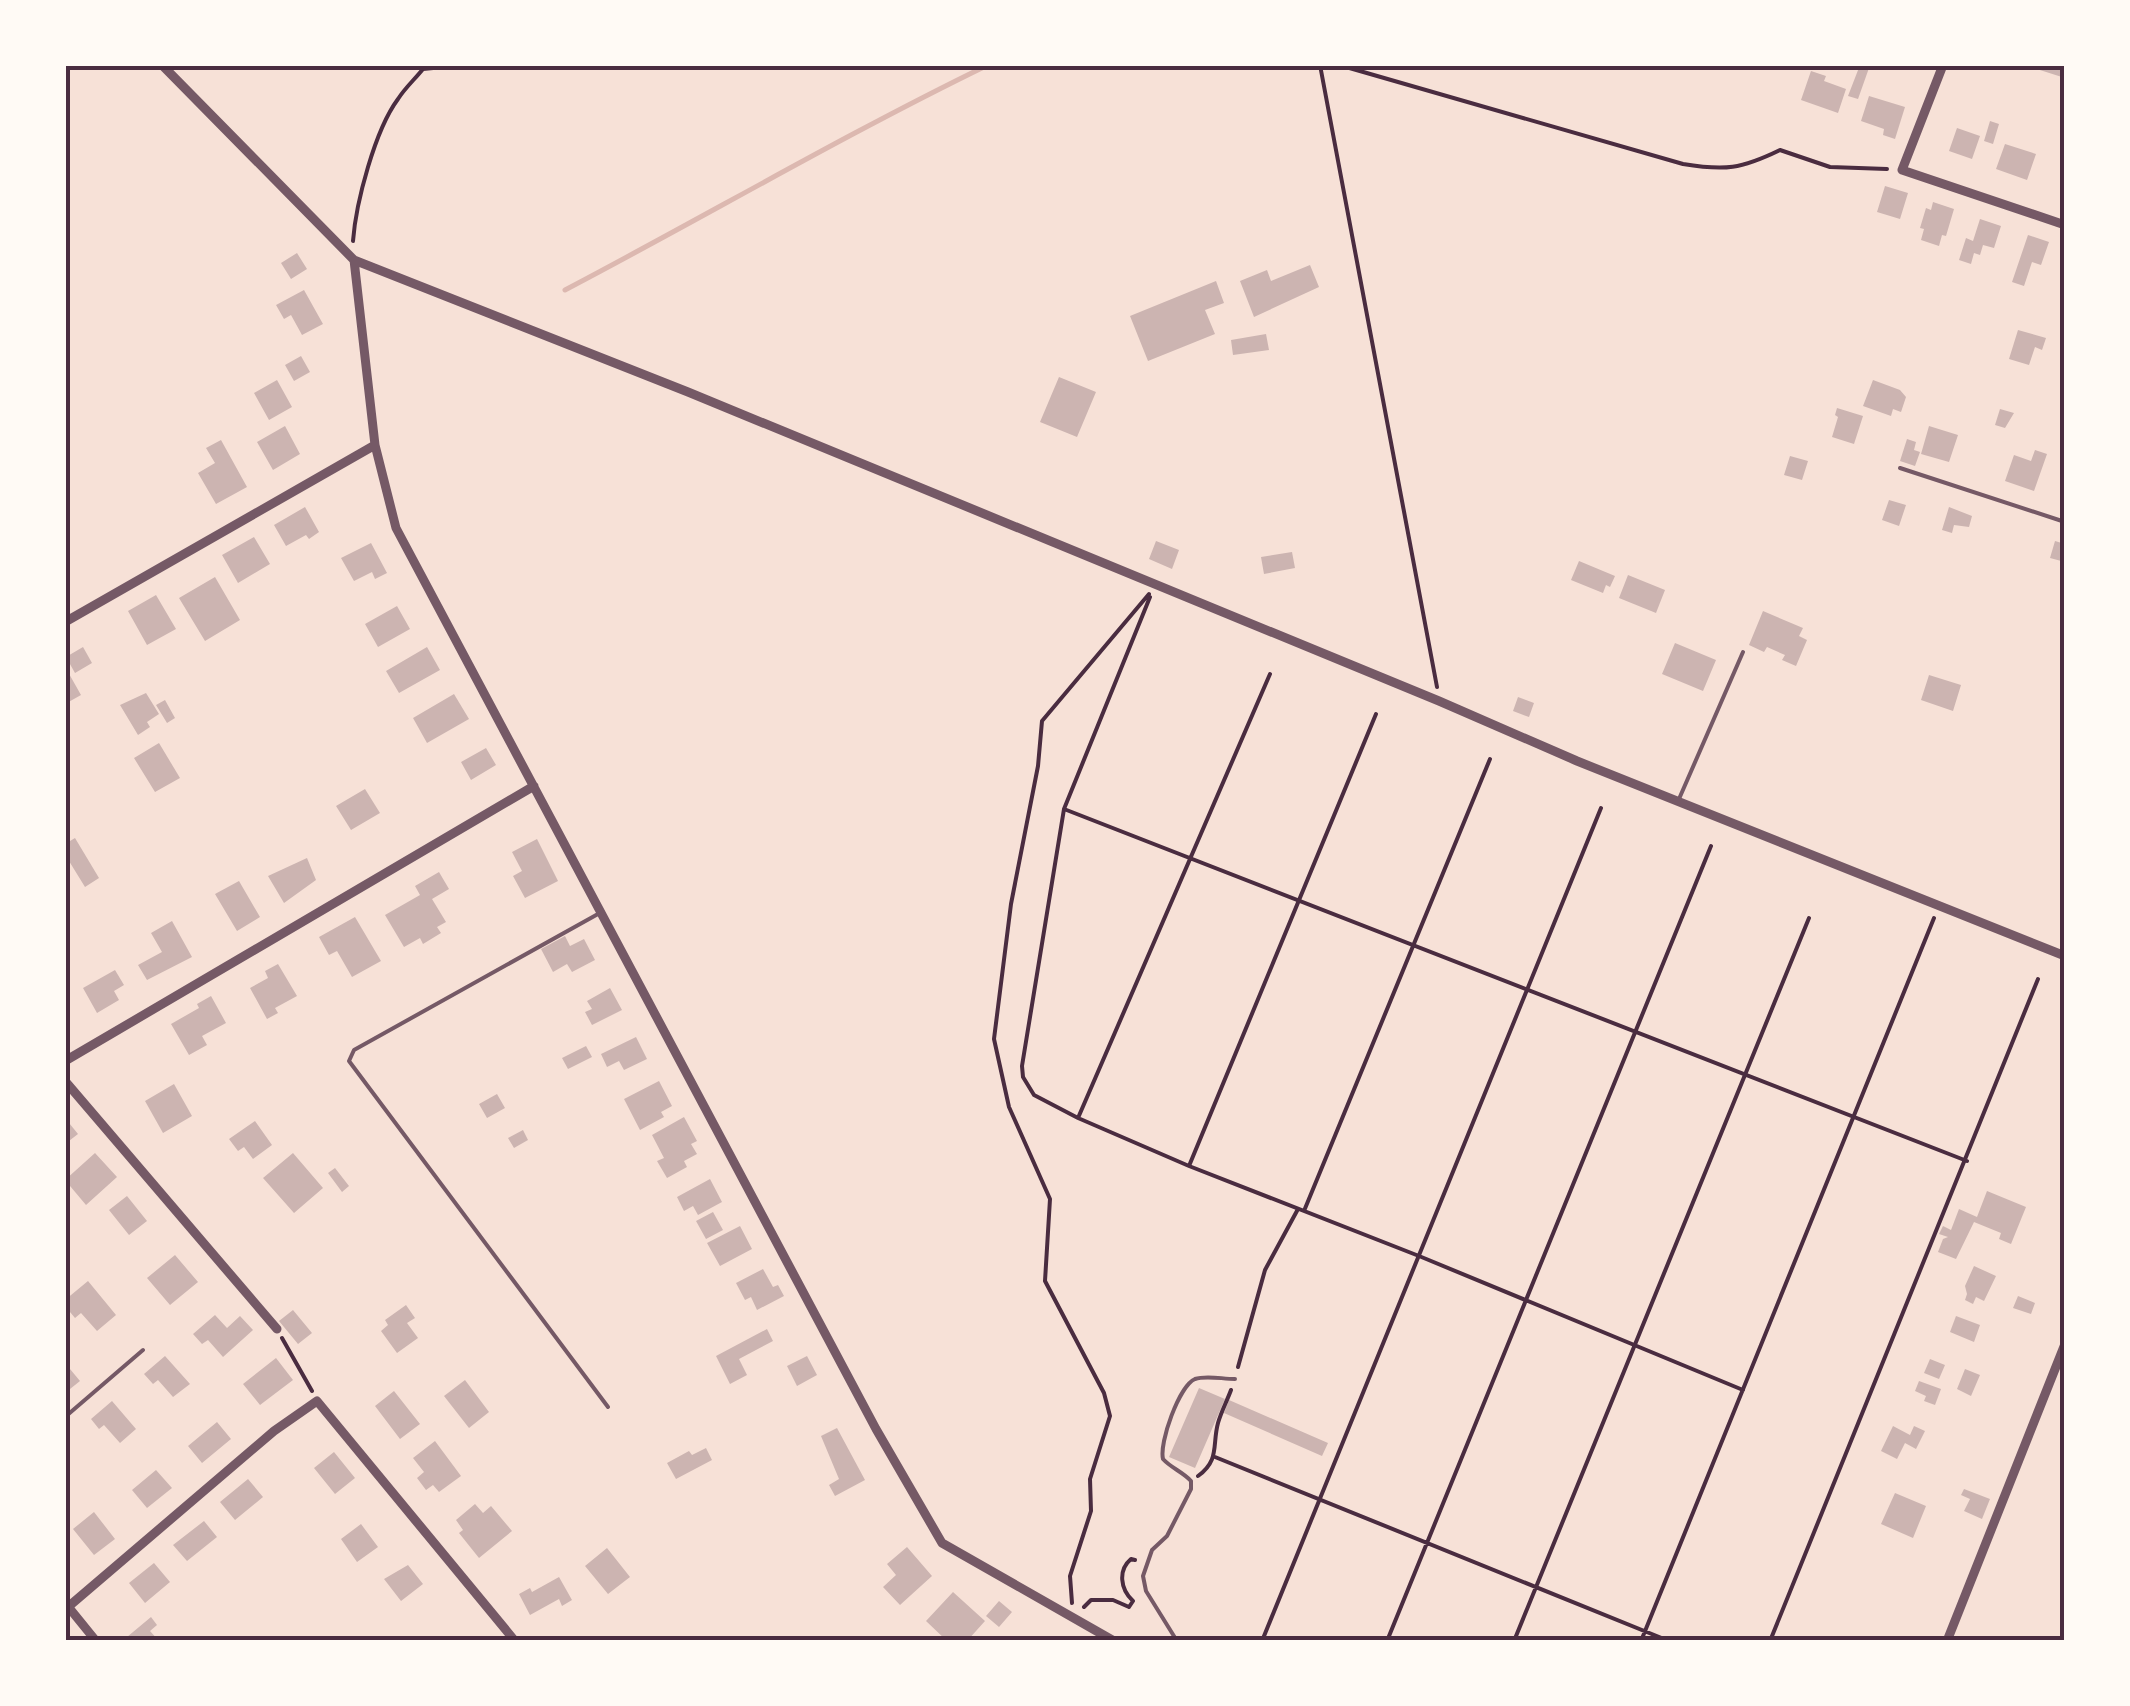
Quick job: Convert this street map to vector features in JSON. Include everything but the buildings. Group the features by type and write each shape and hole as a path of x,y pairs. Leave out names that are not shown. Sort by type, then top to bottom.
{"street":[{"path":"162,65 354,260 688,392 1678,802 2065,956"},
{"path":"1943,65 1902,170 2065,225"},
{"path":"354,260 374,445 396,528 876,1429 942,1543 1114,1641"},
{"path":"65,622 374,445"},
{"path":"65,1061 534,786"},
{"path":"65,1081 278,1329"},
{"path":"1947,1641 2065,1344"},
{"path":"96,1641 66,1606 274,1431 317,1401 515,1641"}],"lane":[{"path":"1900,468 2065,522"},
{"path":"1678,802 1743,652"},
{"path":"602,912 354,1050 349,1061 608,1407"},
{"path":"65,1417 143,1350"},
{"path":"1177,1641 1146,1591 1142,1576 1152,1550 1167,1536 1191,1489 1191,1481 1163,1459 1164,1436 1188,1384 1198,1377 1234,1380"}],"path":[{"path":"354,260 355,210 375,148 396,101 424,69 464,65"},
{"path":"1320,65 1439,701"},
{"path":"1339,65 1683,164 1744,168 1780,150 1830,168 1902,170"},
{"path":"1155,586 1064,810 1022,1077 1034,1095 1188,1166 1743,1390"},
{"path":"1074,1618 1070,1576 1091,1511 1090,1479 1110,1416 1104,1394 1045,1281 1050,1198 1009,1106 994,1039 1011,904 1038,766 1042,720 1097,653 1134,616 1155,586"},
{"path":"1078,1118 1270,674"},
{"path":"1188,1166 1376,714"},
{"path":"1242,1356 1265,1270 1301,1210 1490,759"},
{"path":"1262,1641 1601,808"},
{"path":"1064,810 1967,1161"},
{"path":"1387,1641 1711,846"},
{"path":"1641,1641 1856,1118 1939,905"},
{"path":"1514,1641 1809,918"},
{"path":"1770,1641 2038,978"},
{"path":"278,1329 317,1401"},
{"path":"1191,1481 1208,1469 1215,1457 1217,1426 1230,1394"},
{"path":"1215,1457 1669,1641"},
{"path":"1091,1600 1113,1600 1130,1607 1132,1601 1125,1594 1122,1578 1124,1566 1131,1558"}],"waterway":[{"path":"565,290 988,65"}]}
